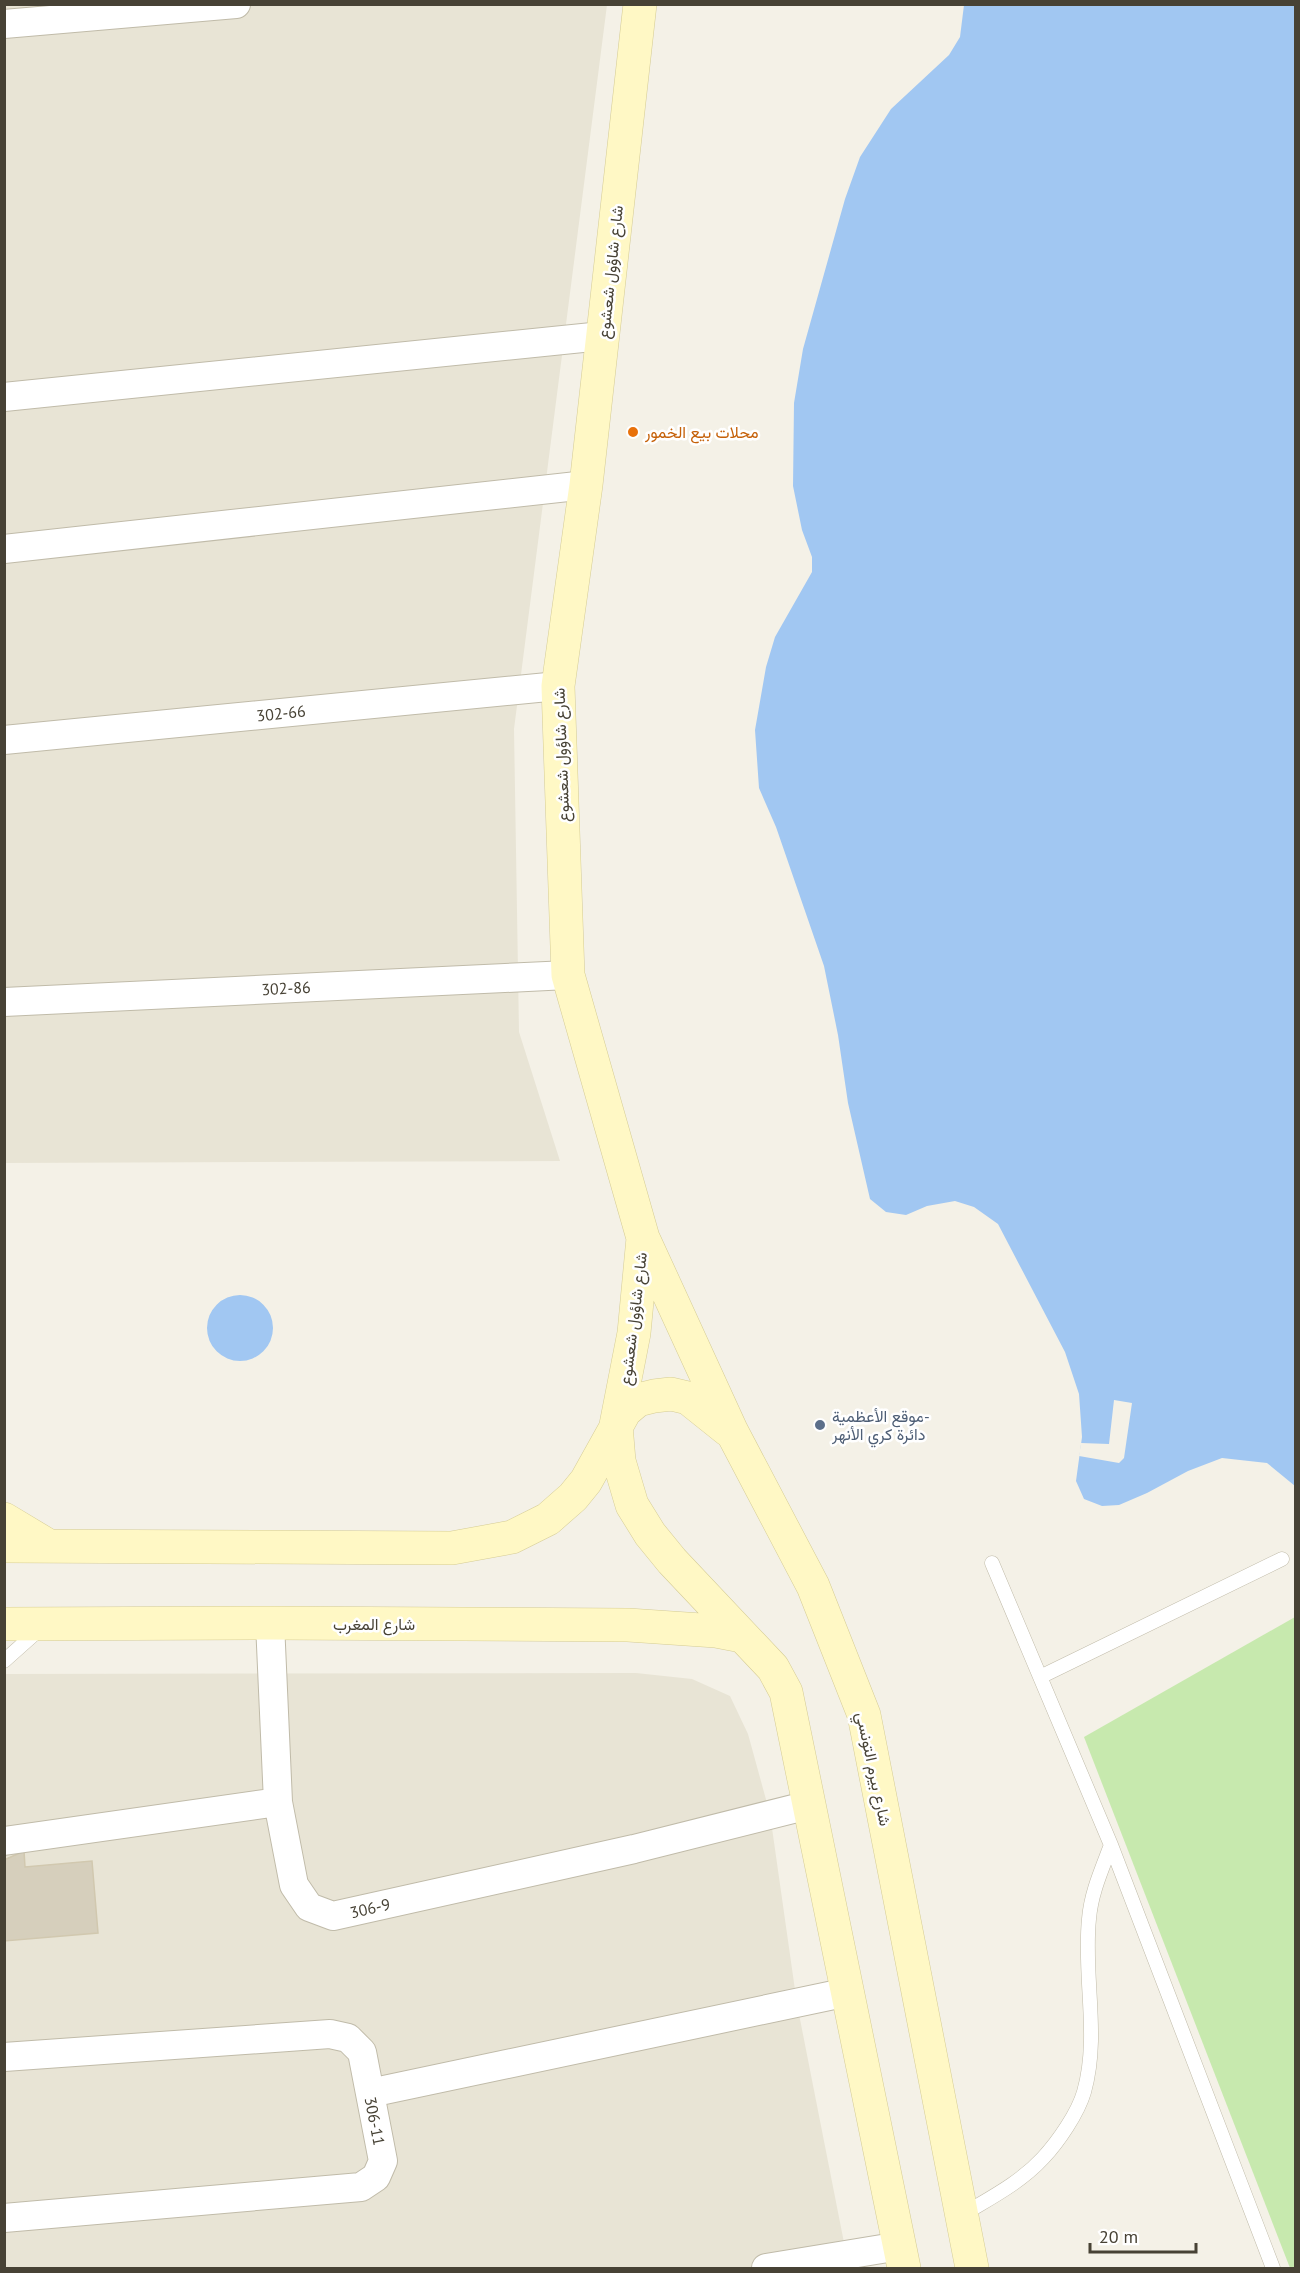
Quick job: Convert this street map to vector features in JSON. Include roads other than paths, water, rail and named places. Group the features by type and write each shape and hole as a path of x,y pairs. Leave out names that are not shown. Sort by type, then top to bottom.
{"street":[{"path":"4,24 236,4"},
{"name":"شارع شاؤول شعشوع","path":"616,1425 634,1333 643,1238 568,975 558,686 586,485 640,4"},
{"path":"4,397 602,336"},
{"path":"4,549 586,485"},
{"name":"302-66","path":"4,740 558,686"},
{"name":"302-86","path":"4,1002 568,975"},
{"name":"شارع بيرم التونسي","path":"643,1238 732,1432 813,1586 864,1715 972,2268"},
{"path":"4,1546 452,1548 512,1537 548,1519 573,1497 586,1481 616,1425 625,1411 638,1400 671,1394 688,1398 732,1432"},
{"path":"616,1425 619,1461 632,1504 650,1534 672,1561 773,1668 786,1692 902,2257 766,2268"},
{"path":"4,1519 49,1546"},
{"name":"306-9","path":"270,1623 279,1802 294,1886 309,1906 333,1916 633,1849 809,1805"},
{"name":"شارع المغرب","path":"4,1624 628,1625 716,1631 742,1636"},
{"path":"4,1841 279,1802"},
{"path":"370,2093 848,1992"},
{"name":"306-11","path":"4,2057 330,2034 348,2038 362,2052 383,2161 376,2177 361,2187 4,2218"}],"lane":[{"path":"1040,1677 1282,1559"},
{"path":"992,1563 1111,1845 1273,2268"},
{"path":"4,1661 45,1625"},
{"path":"961,2216 1016,2183 1044,2157 1067,2126 1084,2092 1091,2043 1087,1949 1089,1916 1096,1884 1111,1845"}],"water":[{"path":"964,5 1295,5 1295,1486 1267,1463 1222,1458 1188,1471 1119,1505 1102,1506 1084,1499 1076,1481 1082,1437 1079,1394 1065,1352 998,1224 974,1207 955,1201 927,1206 906,1215 886,1212 870,1199 848,1103 838,1035 824,966 776,827 759,788 755,730 766,667 775,637 812,572 812,557 802,530 793,486 794,403 803,349 845,199 860,157 891,109 949,55 960,37"},
{"path":"233,1295 247,1295 259,1300 268,1309 273,1328 271,1341 264,1352 247,1361 233,1361 221,1356 212,1347 207,1335 207,1321 212,1309 221,1300"}],"place":[{"name":"محلات بيع الخمور","path":"633,432"},
{"name":"موقع الأعظمية- دائرة كري الأنهر","path":"820,1425"}]}
